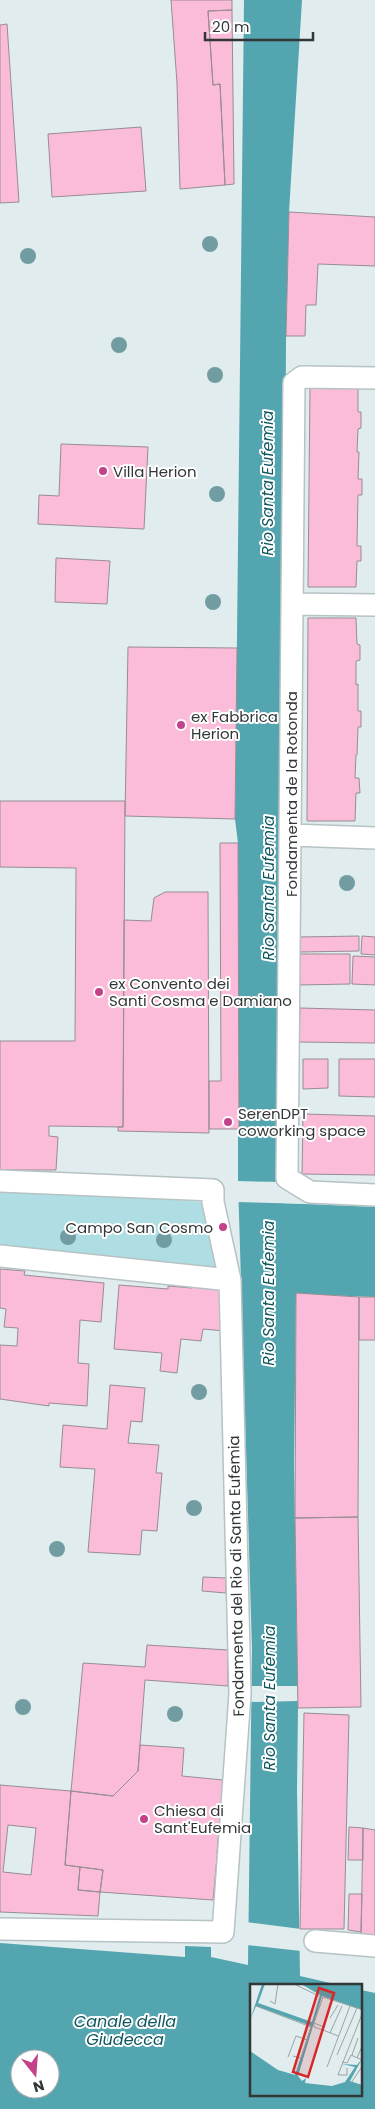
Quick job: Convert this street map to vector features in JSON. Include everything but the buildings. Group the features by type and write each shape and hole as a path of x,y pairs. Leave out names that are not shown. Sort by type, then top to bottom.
{"street":[{"name":"Fondamenta de la Rotonda","path":"375,378 302,377 294,383 287,1178 310,1192 375,1195"},
{"path":"292,604 375,605"},
{"path":"291,835 375,838"},
{"path":"0,1181 213,1190 212,1202 230,1280 0,1256"},
{"name":"Fondamenta del Rio di Santa Eufemia","path":"0,1929 223,1932 240,1694 230,1280"},
{"path":"315,1941 375,1946"}],"shaded area":[{"path":"0,1193 67,1193 202,1202 217,1271 0,1251"}],"water":[{"path":"244,0 302,0 289,212 286,336 282,1203 375,1207 375,1297 296,1294 294,1465 300,1976 335,1984 250,1984 250,2096 362,2096 362,1990 375,1993 375,2109 0,2109 0,1943 185,1957 185,1946 211,1947 211,1957 248,1965 252,1649 238,1181 238,843 235,819"}],"pier":[{"path":"236,1181 284,1182 284,1201 310,1202 310,1204 236,1202"},
{"path":"249,1686 297,1686 298,1701 249,1702"},
{"path":"246,1922 301,1929 301,1951 246,1945"}],"place":[{"name":"Villa Herion","path":"103,471"},
{"name":"ex Fabbrica Herion","path":"181,725"},
{"name":"ex Convento dei Santi Cosma e Damiano","path":"99,992"},
{"name":"SerenDPT coworking space","path":"228,1122"},
{"name":"Campo San Cosmo","path":"223,1227"},
{"name":"Chiesa di Sant'Eufemia","path":"144,1819"}],"water label":[{"name":"Rio Santa Eufemia","path":"267,483"},
{"name":"Rio Santa Eufemia","path":"268,888"},
{"name":"Rio Santa Eufemia","path":"268,1293"},
{"name":"Rio Santa Eufemia","path":"269,1698"},
{"name":"Canale della Giudecca","path":"125,2030"}]}
